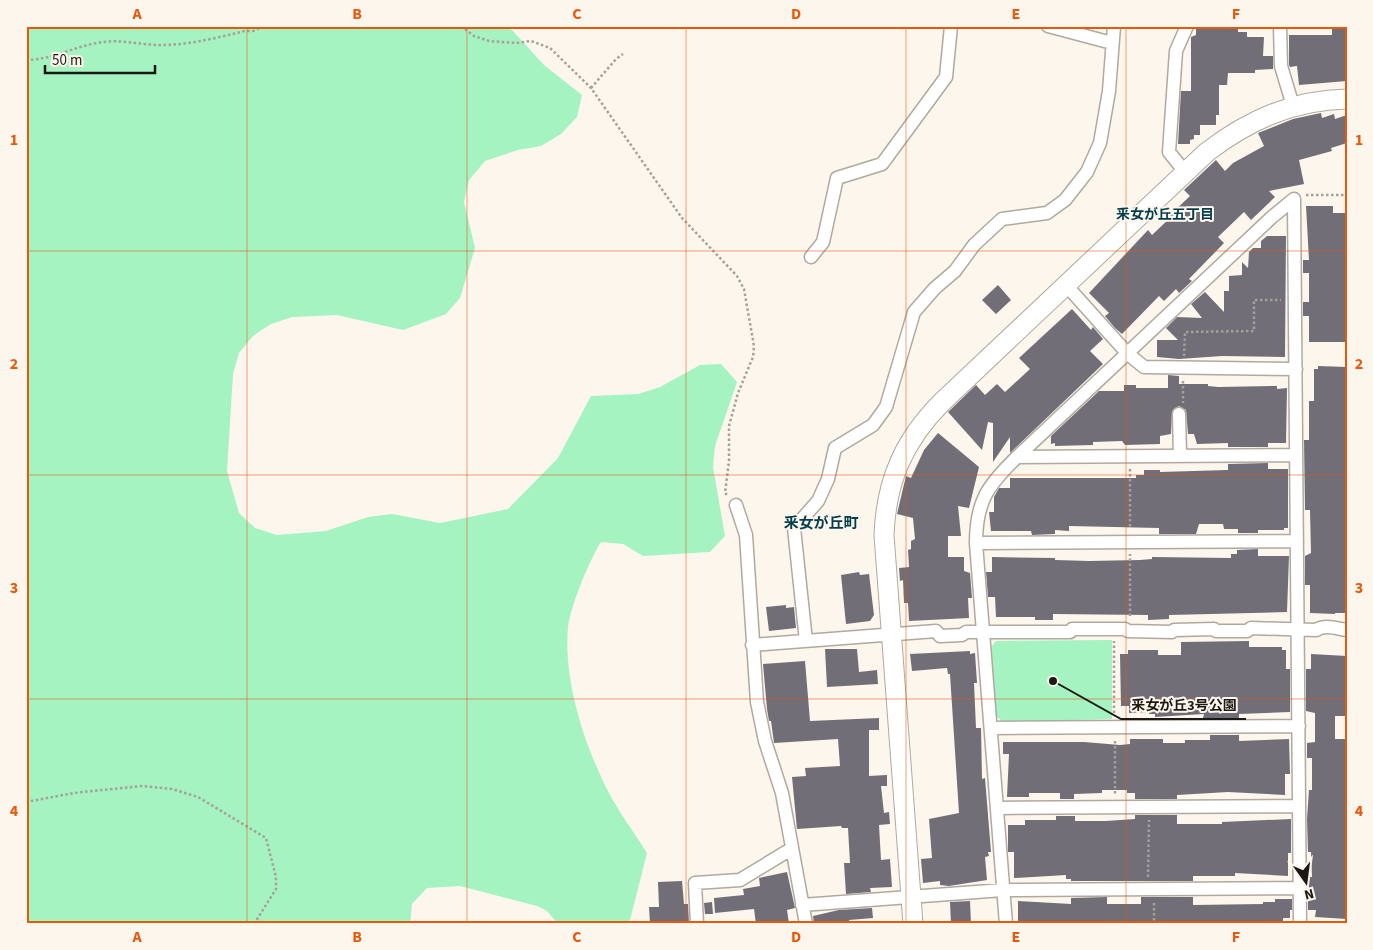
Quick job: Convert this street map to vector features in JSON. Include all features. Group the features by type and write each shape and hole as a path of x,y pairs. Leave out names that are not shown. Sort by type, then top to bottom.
{"street":[{"path":"811,257 823,242 837,178 882,164 946,77 951,26"},
{"path":"1048,26 1112,43"},
{"path":"806,641 794,528 818,501 828,479 835,448 873,425 886,407 914,312 935,288 955,270 974,245 1002,219 1047,214 1065,200 1087,172 1100,143 1109,91 1114,26"},
{"path":"1185,172 1168,152 1176,51 1187,26"},
{"path":"1280,26 1281,66 1293,106"},
{"path":"913,924 891,635 885,518 891,483 900,458 928,416 1185,172 1230,134 1258,118 1293,106 1311,102 1347,99"},
{"path":"1294,199 1300,924"},
{"path":"1006,924 985,632 976,543 976,522 982,498 998,474 1272,217 1294,199"},
{"path":"1066,285 1127,353 1144,367 1296,368"},
{"path":"1179,414 1180,456"},
{"path":"1017,456 1296,455"},
{"path":"736,504 746,535 757,702 765,741 782,793 790,849 806,924"},
{"path":"976,543 1296,541"},
{"path":"752,645 911,634 914,631 936,631 940,636 985,632 1070,632 1072,629 1125,629 1128,631 1172,632 1174,630 1214,629 1216,631 1247,631 1251,628 1298,630 1338,627 1347,630"},
{"path":"991,728 1299,726"},
{"path":"997,808 1299,806"},
{"path":"697,924 695,883 740,880 790,849"},
{"path":"802,905 1003,890 1300,888"}],"path":[{"path":"26,60 55,56 98,42 174,44 253,31 263,26"},
{"path":"461,26 474,36 489,41 516,43 531,41 550,48 591,88 682,218 737,276 744,289 753,339 753,357 738,393 728,426 729,462 724,493 736,504"},
{"path":"591,88 616,59 623,54"},
{"path":"1294,199 1299,193 1347,195"},
{"path":"1179,414 1184,414 1185,332 1254,332 1254,300 1295,301"},
{"path":"1114,636 1115,807"},
{"path":"26,802 74,793 141,786 172,790 198,797 266,838 276,877 276,890 254,924"},
{"path":"1149,807 1151,889 1154,924"}],"green space":[{"path":"26,26 504,26 512,30 544,65 582,95 577,117 561,134 541,146 518,150 485,161 469,180 464,202 475,248 460,298 446,314 403,330 337,315 292,317 271,324 253,336 239,353 233,374 227,471 239,513 255,528 277,535 326,531 368,517 392,514 440,523 508,509 558,458 591,396 638,394 660,387 700,365 721,364 737,382 715,446 713,467 725,536 710,552 643,556 623,544 601,542 581,583 568,627 567,648 572,691 584,735 610,795 647,853 629,924 558,924 547,911 537,906 460,886 427,888 412,904 410,924 26,924"},
{"path":"1112,640 1112,719 1003,722 995,715 991,647 996,641"}],"building":[{"path":"1196,26 1238,28 1238,32 1247,32 1247,37 1264,37 1263,56 1273,56 1273,69 1255,70 1255,73 1228,73 1227,85 1219,85 1219,115 1216,115 1216,125 1200,125 1200,135 1194,135 1194,139 1190,140 1190,144 1178,144 1181,91 1191,91 1191,37 1196,35"},
{"path":"1332,26 1347,26 1347,81 1299,85 1297,66 1290,67 1289,65 1289,35 1332,35"},
{"path":"1321,113 1322,118 1334,114 1335,119 1347,115 1347,143 1331,148 1332,151 1299,160 1304,184 1269,191 1275,197 1251,220 1244,212 1218,237 1224,243 1189,279 1192,281 1179,293 1176,289 1164,301 1159,296 1122,334 1115,328 1105,316 1109,313 1089,293 1148,230 1152,235 1171,217 1169,216 1190,196 1184,190 1216,160 1225,171 1233,163 1264,146 1258,133 1293,119"},
{"path":"1306,206 1333,206 1333,213 1347,213 1347,342 1309,342 1309,316 1303,316 1303,302 1309,302 1309,273 1303,273 1303,260 1309,260"},
{"path":"1267,236 1286,236 1285,357 1222,356 1179,359 1157,357 1157,340 1178,340 1166,328 1177,317 1202,318 1191,304 1205,292 1224,312 1224,291 1229,291 1229,276 1242,275 1242,262 1248,268 1249,252 1253,248 1261,248 1261,241"},
{"path":"998,285 1011,300 996,314 982,300"},
{"path":"1072,309 1091,330 1093,327 1103,339 1090,351 1103,364 1010,453 1010,437 993,462 993,423 988,422 982,450 948,412 976,385 985,395 997,384 1005,392 1030,369 1019,358"},
{"path":"1318,366 1347,367 1347,613 1310,613 1310,585 1305,585 1305,556 1311,553 1310,510 1305,510 1304,440 1309,440 1309,401 1314,401 1314,369 1318,369"},
{"path":"1168,375 1179,376 1179,384 1208,384 1208,386 1218,387 1277,386 1277,389 1287,388 1286,443 1268,443 1268,447 1228,447 1228,443 1197,444 1194,434 1188,434 1186,410 1179,406 1172,411 1171,434 1160,436 1160,444 1125,445 1122,441 1093,442 1093,445 1055,446 1055,443 1051,444 1051,436 1099,391 1124,391 1124,385 1136,385 1136,388 1168,388"},
{"path":"938,433 979,467 969,508 958,506 961,536 948,536 948,557 964,557 964,571 970,573 972,598 968,598 969,618 909,621 908,603 904,603 903,580 900,581 899,568 909,567 908,550 911,549 911,541 915,539 913,518 897,514 906,476 911,478 924,450"},
{"path":"1268,463 1268,469 1288,469 1288,528 1284,528 1284,530 1258,530 1258,533 1238,533 1238,529 1224,529 1223,524 1199,524 1196,534 1159,534 1159,528 1069,526 1069,531 1055,530 1055,534 1032,535 1031,531 991,531 989,512 994,512 994,497 999,488 1010,488 1010,478 1136,478 1136,475 1144,475 1144,470 1160,470 1160,472 1228,470 1228,464"},
{"path":"1258,549 1258,556 1289,556 1287,612 1169,615 1169,619 1148,620 1148,615 1053,614 1053,620 1035,620 1035,617 996,617 995,597 988,597 986,572 992,572 992,557 1055,558 1055,560 1089,561 1140,560 1152,559 1152,557 1231,558 1231,554 1237,554 1237,550"},
{"path":"859,572 860,575 869,574 874,615 870,621 846,624 841,575"},
{"path":"786,605 786,608 794,607 796,628 769,631 766,607"},
{"path":"1249,641 1249,647 1282,647 1282,650 1286,650 1286,669 1290,669 1290,712 1239,714 1239,718 1203,718 1204,714 1155,717 1155,714 1149,714 1149,712 1129,713 1129,706 1121,706 1120,654 1128,654 1128,650 1158,650 1158,655 1181,655 1181,642"},
{"path":"825,649 857,649 859,672 877,670 878,684 827,687"},
{"path":"970,651 970,654 975,653 977,683 974,683 976,728 981,728 982,779 985,778 991,852 988,852 989,856 985,857 987,880 949,886 940,885 940,881 923,883 921,859 932,858 929,819 959,813 950,674 948,674 947,668 912,671 910,654"},
{"path":"1311,654 1347,656 1347,716 1335,716 1335,739 1347,739 1347,919 1315,917 1316,910 1308,910 1308,877 1312,877 1311,852 1308,852 1307,819 1309,790 1312,790 1312,758 1307,758 1307,743 1315,742 1315,713 1306,711 1306,669 1311,669"},
{"path":"805,661 810,721 879,718 879,730 869,730 869,776 887,775 887,786 881,786 884,813 889,812 890,824 879,825 881,860 890,859 892,887 870,888 871,892 846,894 844,863 850,863 848,828 842,828 841,826 797,829 792,777 806,776 805,768 840,766 838,739 774,743 767,709 763,664"},
{"path":"1210,735 1239,735 1239,741 1289,739 1290,774 1285,774 1285,795 1228,792 1177,795 1177,799 1135,799 1135,793 1127,793 1127,790 1102,790 1102,793 1074,794 1074,799 1060,799 1060,793 1029,793 1029,797 1007,797 1009,754 1003,754 1003,742 1084,742 1120,745 1130,744 1130,739 1163,739 1163,743 1185,743 1185,740 1210,740"},
{"path":"1135,815 1177,815 1177,824 1222,824 1222,822 1291,819 1291,853 1288,853 1288,876 1235,873 1235,876 1193,876 1193,881 1071,881 1071,879 1066,879 1066,875 1014,878 1014,852 1008,852 1008,825 1025,825 1025,820 1056,820 1056,816 1075,816 1075,821 1106,821 1135,819"},
{"path":"787,872 795,908 787,910 789,924 756,924 754,909 715,913 714,898 744,895 743,889 760,886 759,878"},
{"path":"682,881 684,904 688,904 689,923 650,924 649,907 659,907 658,882"},
{"path":"1107,897 1107,904 1141,904 1141,897 1193,897 1193,905 1263,904 1263,902 1275,902 1275,899 1292,899 1292,910 1290,910 1290,918 1283,918 1283,923 1277,924 1018,924 1018,901 1071,904 1071,898"},
{"path":"970,901 971,924 951,924 950,902"},
{"path":"712,902 713,914 705,914 704,903"},
{"path":"872,908 873,918 849,920 850,924 814,924 813,916 839,910"}],"place":[{"name":"釆女が丘3号公園","path":"1053,681"}],"district":[{"name":"釆女が丘五丁目","path":"1165,215"},
{"name":"釆女が丘町","path":"821,523"}]}
